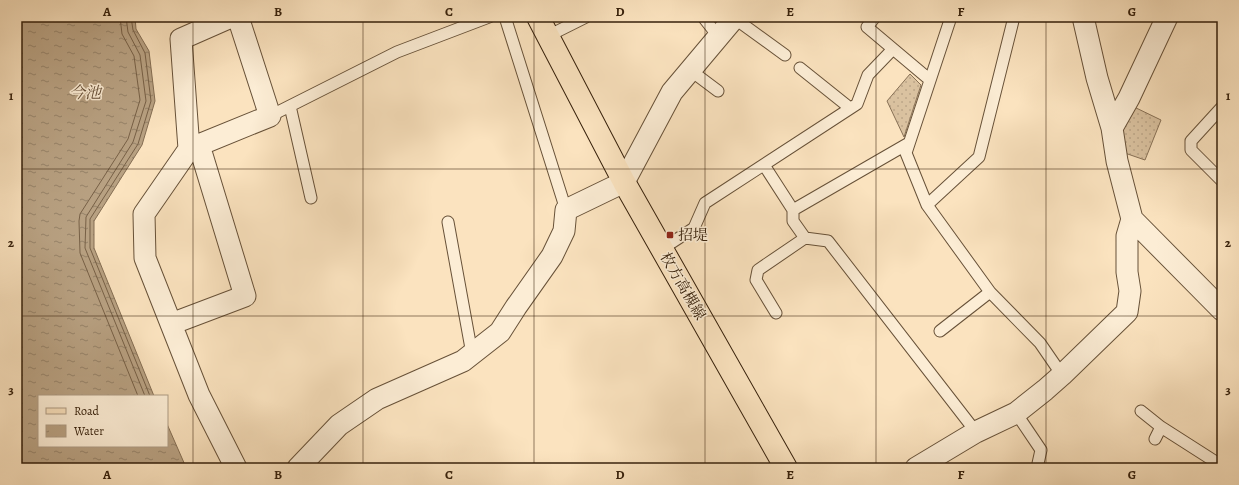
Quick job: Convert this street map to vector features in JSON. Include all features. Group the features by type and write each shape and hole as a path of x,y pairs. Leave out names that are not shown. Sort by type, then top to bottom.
{"main road":[{"name":"枚方高槻線","path":"538,17 624,182 786,468"}],"street":[{"path":"171,324 245,296 194,147 180,39 231,17"},
{"path":"236,468 199,395 145,258 144,214 194,147 270,116 238,17"},
{"path":"298,468 339,425 377,399 463,361 500,332 552,256 564,231 566,210 624,182 672,92 734,17"},
{"path":"1083,17 1097,78 1112,128 1117,161 1132,219 1222,310"},
{"path":"1112,128 1130,98 1167,17"},
{"path":"916,468 976,432 1016,413 1062,375 1127,312 1130,291 1127,272 1127,236 1132,219"}],"lane":[{"path":"270,116 398,52 489,17"},
{"path":"505,17 566,210"},
{"path":"548,36 586,17"},
{"path":"703,17 718,36"},
{"path":"734,17 785,55"},
{"path":"875,17 867,27 930,80"},
{"path":"951,17 906,153 927,205 990,292 1040,343 1062,375"},
{"path":"927,205 979,156 1014,17"},
{"path":"662,249 694,228 706,203 857,104 868,75 893,49"},
{"path":"800,68 850,108"},
{"path":"690,70 718,90"},
{"path":"290,106 311,198"},
{"path":"1222,107 1191,141 1191,150 1222,181"},
{"path":"793,210 909,143"},
{"path":"764,165 793,210 793,221 805,238"},
{"path":"448,222 472,354"},
{"path":"776,313 756,280 758,270 805,238 828,241 976,432"},
{"path":"940,331 990,292"},
{"path":"1141,412 1161,427 1222,466"},
{"path":"1016,413 1041,450 1037,468"},
{"path":"1155,439 1161,427"}],"shaded area":[{"path":"910,74 921,85 904,137 887,101"},
{"path":"1130,105 1161,120 1145,160 1119,151 1115,130"}],"water":[{"name":"今池","path":"17,17 135,17 136,29 149,51 155,101 142,145 94,221 94,248 154,395 38,395 38,447 168,447 168,426 185,465 183,468 17,468"}],"place":[{"name":"招堤","path":"670,235"}]}
